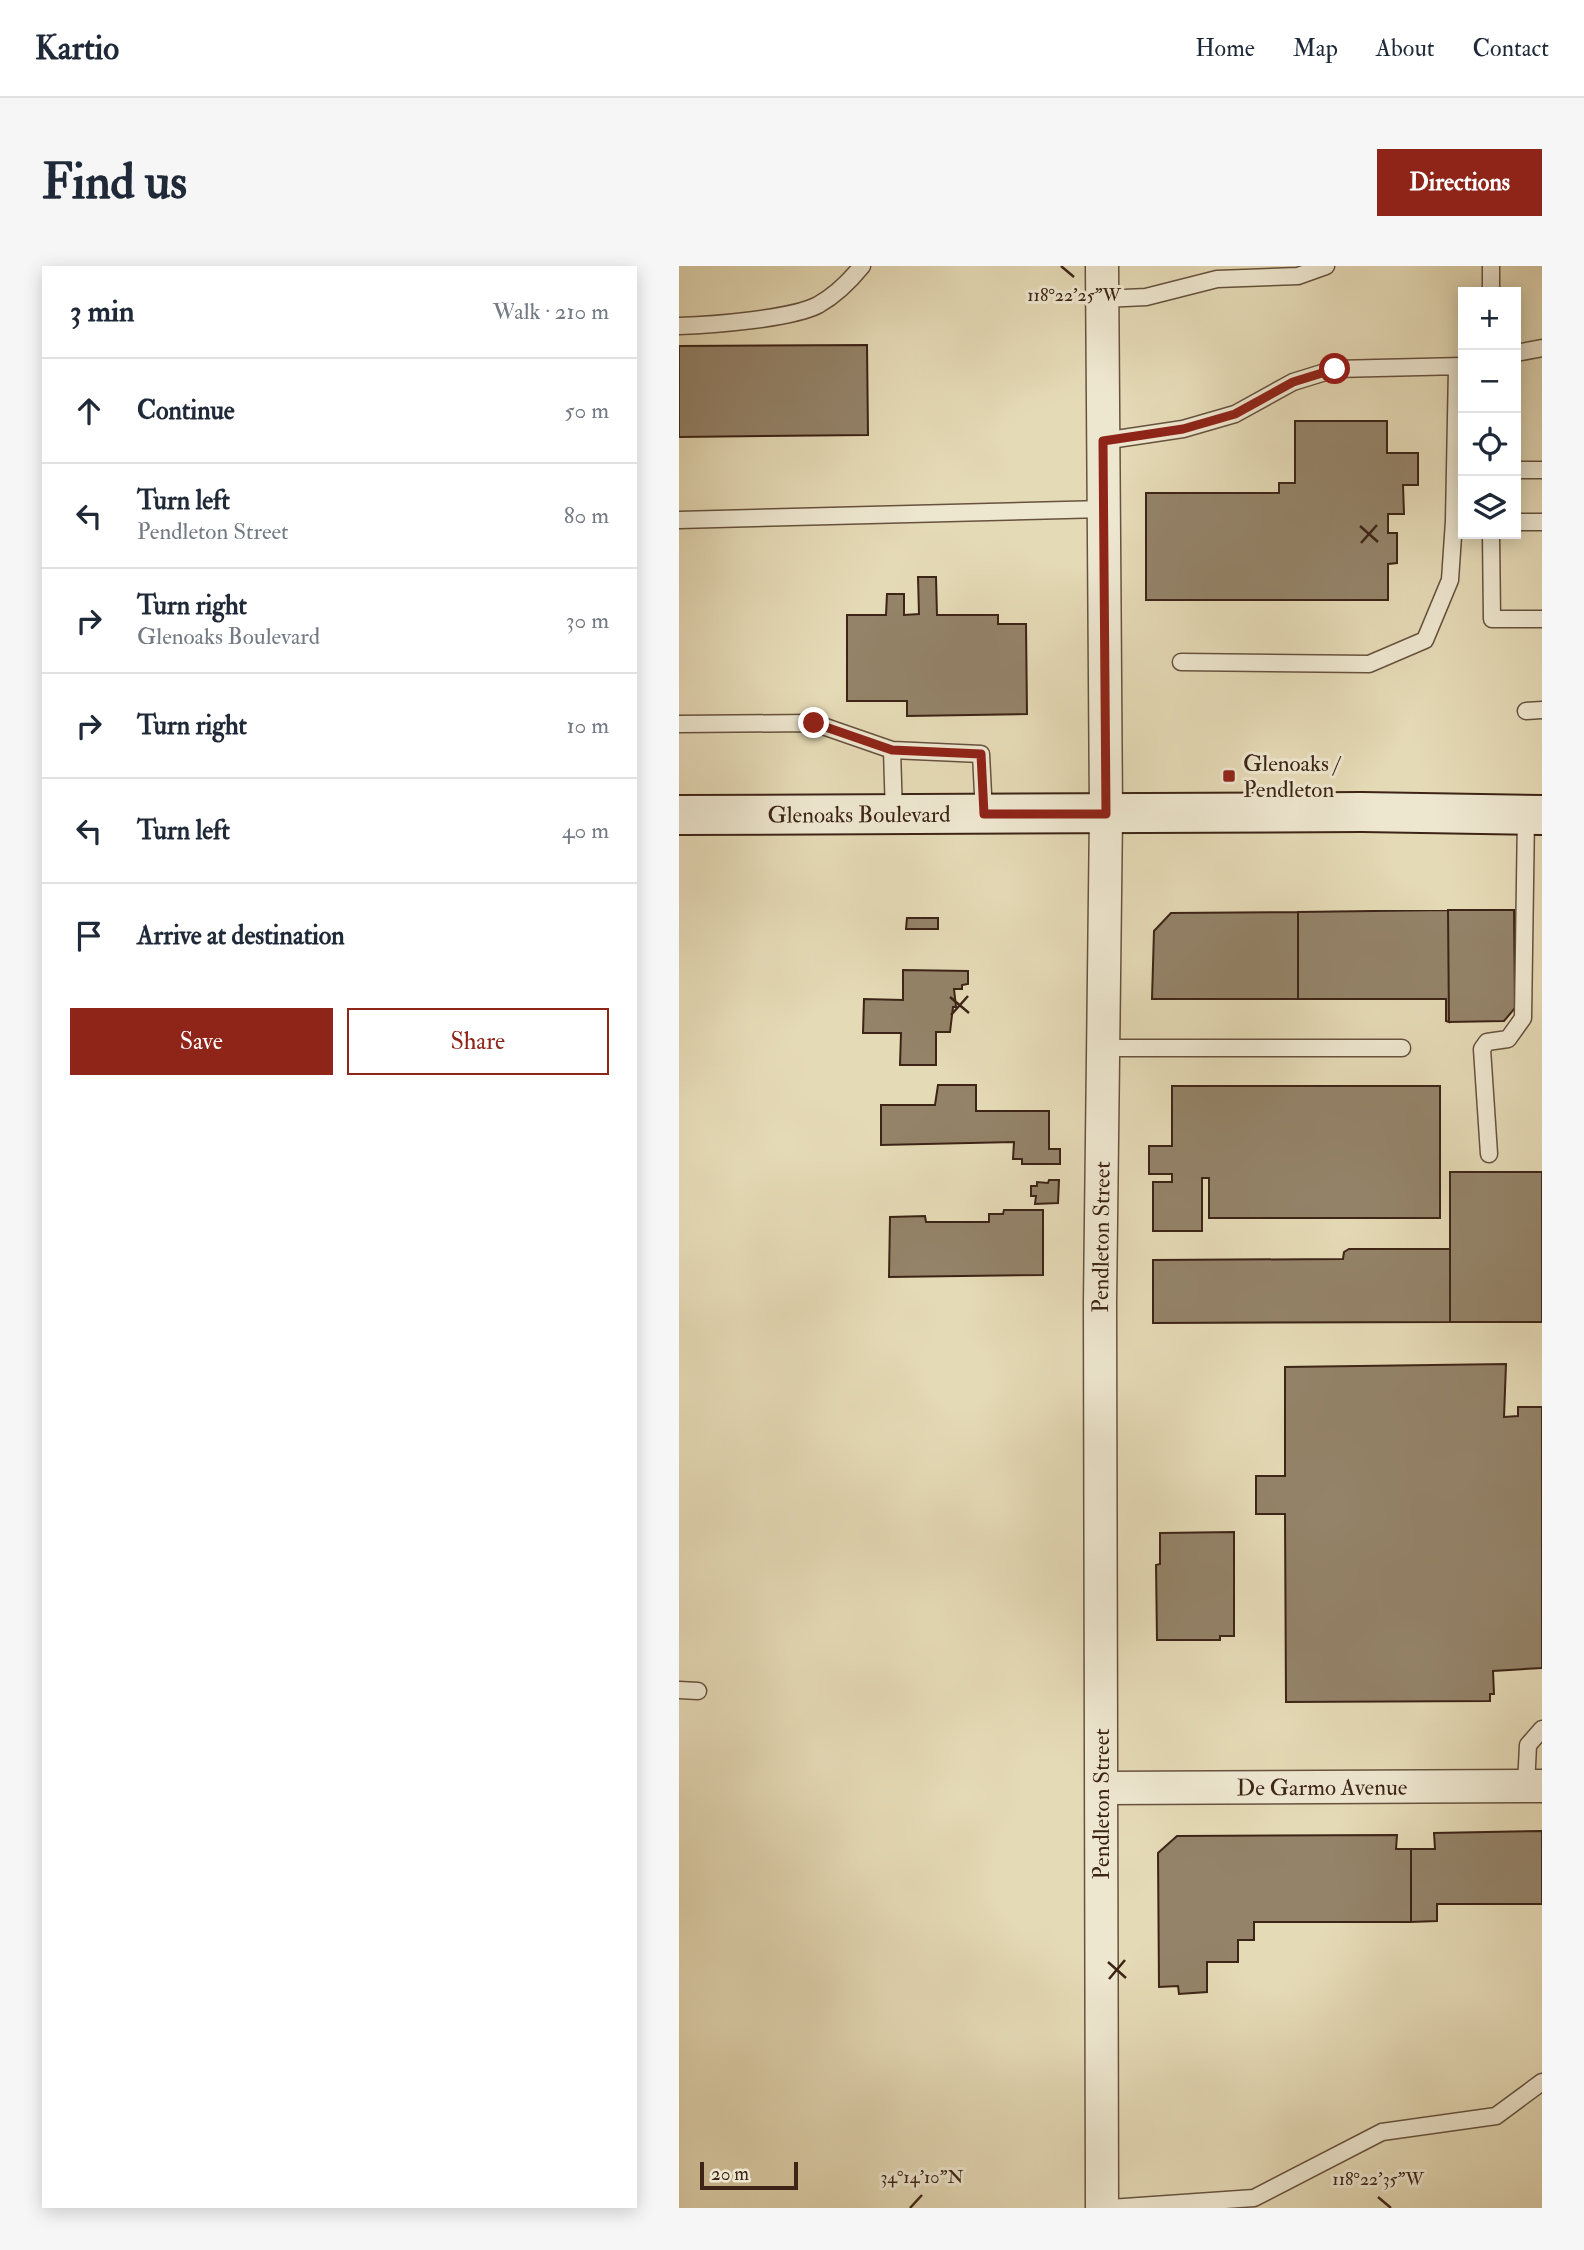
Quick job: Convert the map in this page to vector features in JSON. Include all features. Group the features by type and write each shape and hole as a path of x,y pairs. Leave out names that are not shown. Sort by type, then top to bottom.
{"main road":[{"name":"Glenoaks Boulevard","path":"679,815 1362,812 1534,815"}],"street":[{"name":"Pendleton Street","path":"1102,266 1106,814 1100,1281 1102,2208"},
{"name":"De Garmo Avenue","path":"1102,1788 1534,1786"}],"lane":[{"path":"679,326 779,315 816,306 845,286 862,266"},
{"path":"1103,299 1146,297 1217,279 1299,275 1326,266"},
{"path":"1491,266 1494,269 1492,287"},
{"path":"1521,352 1542,348"},
{"path":"1103,441 1183,429 1235,414 1293,382 1335,369 1458,367"},
{"path":"1521,470 1542,470"},
{"path":"679,520 1104,509"},
{"path":"1521,522 1542,522"},
{"path":"1181,662 1369,664 1425,640 1450,580 1458,528"},
{"path":"1491,539 1492,619 1542,619"},
{"path":"679,724 814,723 892,750 981,754 984,814"},
{"path":"892,750 894,815"},
{"path":"1489,1154 1482,1049 1487,1042 1509,1039 1523,1018 1534,815"},
{"path":"1103,1048 1402,1048"},
{"path":"679,1690 698,1691"},
{"path":"1534,1786 1528,1745 1542,1729"},
{"path":"1110,2208 1255,2203 1383,2132 1496,2116 1542,2082"}],"building":[{"path":"867,345 868,435 679,437 679,346"},
{"path":"1295,421 1387,421 1387,453 1418,453 1418,485 1403,485 1404,514 1388,514 1388,533 1397,533 1397,563 1388,564 1388,600 1146,600 1146,493 1279,493 1279,483 1295,483"},
{"path":"918,577 936,577 937,615 998,615 998,624 1026,624 1027,714 907,716 907,701 847,701 847,615 886,615 887,594 904,594 904,615 919,614"},
{"path":"1448,910 1514,910 1515,1008 1504,1021 1449,1022"},
{"path":"1448,910 1449,1022 1446,1021 1446,999 1298,999 1298,912"},
{"path":"1298,912 1298,999 1152,999 1154,931 1171,913"},
{"path":"907,918 938,918 938,929 906,929"},
{"path":"903,970 968,971 968,984 962,985 962,989 954,989 956,1007 953,1007 950,1032 936,1032 936,1065 900,1065 901,1033 863,1033 864,999 903,1000"},
{"path":"938,1085 976,1085 976,1111 1049,1111 1049,1149 1060,1149 1060,1164 1022,1164 1022,1159 1013,1159 1014,1142 881,1145 881,1105 935,1105"},
{"path":"1172,1086 1440,1086 1440,1218 1209,1218 1209,1178 1202,1178 1202,1231 1153,1231 1153,1182 1172,1182 1172,1174 1149,1174 1149,1146 1172,1146"},
{"path":"1450,1172 1542,1172 1542,1322 1450,1322"},
{"path":"1049,1180 1059,1180 1058,1203 1035,1204 1036,1196 1031,1196 1031,1186 1037,1186 1037,1182 1048,1183"},
{"path":"1004,1210 1043,1210 1043,1275 889,1277 890,1217 925,1216 926,1222 989,1222 989,1214 1003,1214"},
{"path":"1349,1249 1450,1249 1450,1322 1153,1323 1153,1260 1343,1259 1344,1252"},
{"path":"1506,1364 1504,1417 1518,1416 1518,1407 1542,1407 1542,1668 1493,1671 1494,1694 1490,1694 1490,1701 1286,1702 1285,1514 1256,1514 1256,1476 1285,1476 1285,1367"},
{"path":"1234,1532 1234,1636 1220,1636 1220,1640 1157,1640 1156,1565 1160,1564 1160,1533"},
{"path":"1542,1831 1542,1904 1437,1904 1437,1921 1411,1922 1411,1849 1435,1849 1434,1833"},
{"path":"1397,1835 1396,1849 1411,1849 1411,1922 1254,1922 1254,1940 1238,1940 1238,1962 1207,1962 1207,1992 1179,1994 1178,1986 1159,1987 1158,1853 1177,1836"}],"place":[{"name":"Glenoaks / Pendleton","path":"1229,776"}],"route":[{"path":"814,723 892,750 981,754 984,814 1106,814 1103,441 1183,429 1235,414 1293,382 1335,369"}]}
